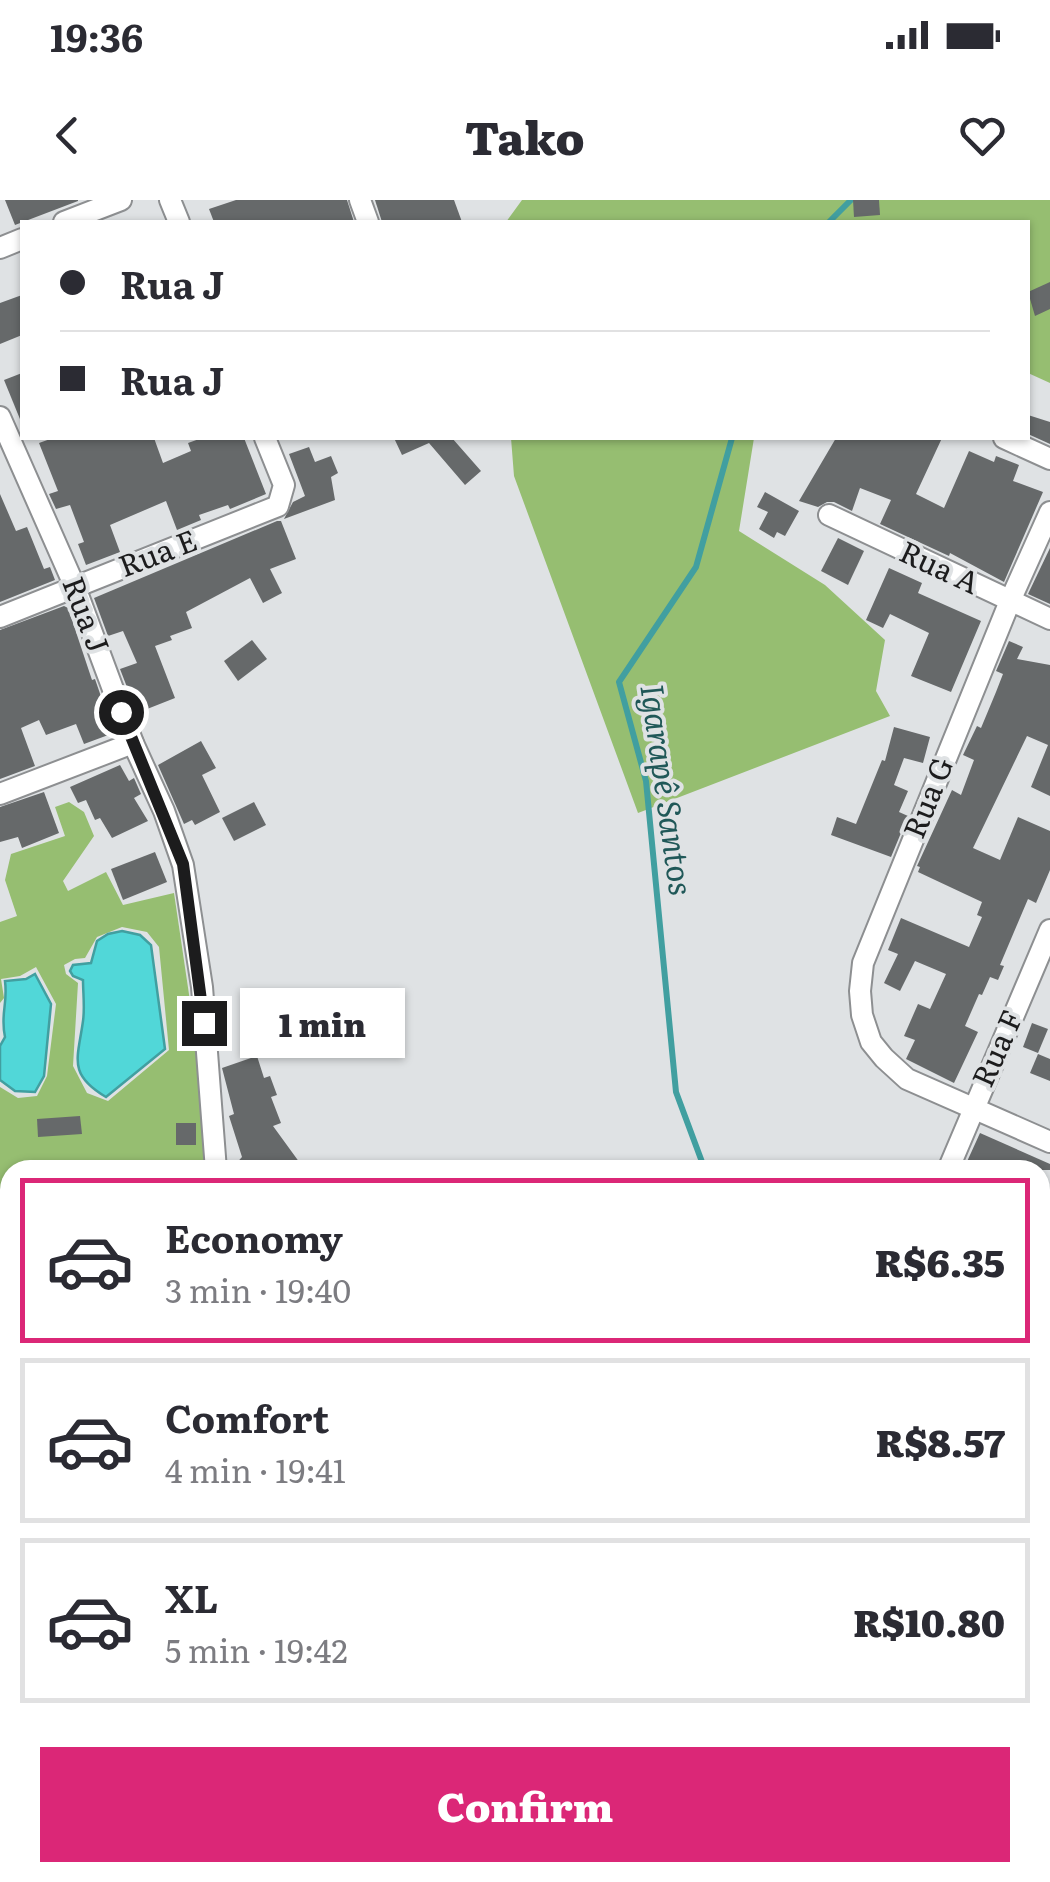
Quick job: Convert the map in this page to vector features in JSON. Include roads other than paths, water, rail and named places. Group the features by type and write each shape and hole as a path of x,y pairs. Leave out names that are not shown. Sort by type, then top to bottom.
{"street":[{"path":"69,220 122,200"},
{"name":"Rua J","path":"7,426 75,586 183,864 202,987 215,1160"},
{"name":"Rua E","path":"0,617 278,506 284,486 266,440"},
{"path":"1008,440 1050,459"},
{"name":"Rua G","path":"972,1107 907,1079 871,1042 862,1015 863,962 1050,512"},
{"name":"Rua A","path":"829,516 1050,620"},
{"path":"0,794 133,743"},
{"name":"Rua F","path":"952,1160 1050,930"},
{"path":"972,1107 1050,1142"}],"water":[{"path":"122,931 140,935 151,945 165,1049 106,1097 80,1073 83,980 70,971 73,965 91,963 97,941"},
{"path":"35,974 51,1004 44,1076 35,1092 15,1091 0,1080 5,981"}],"waterway":[{"name":"Igarapê Santos","path":"831,220 851,200"},
{"name":"Igarapê Santos","path":"701,1160 676,1092 646,781 619,682 696,567 731,440"}]}
